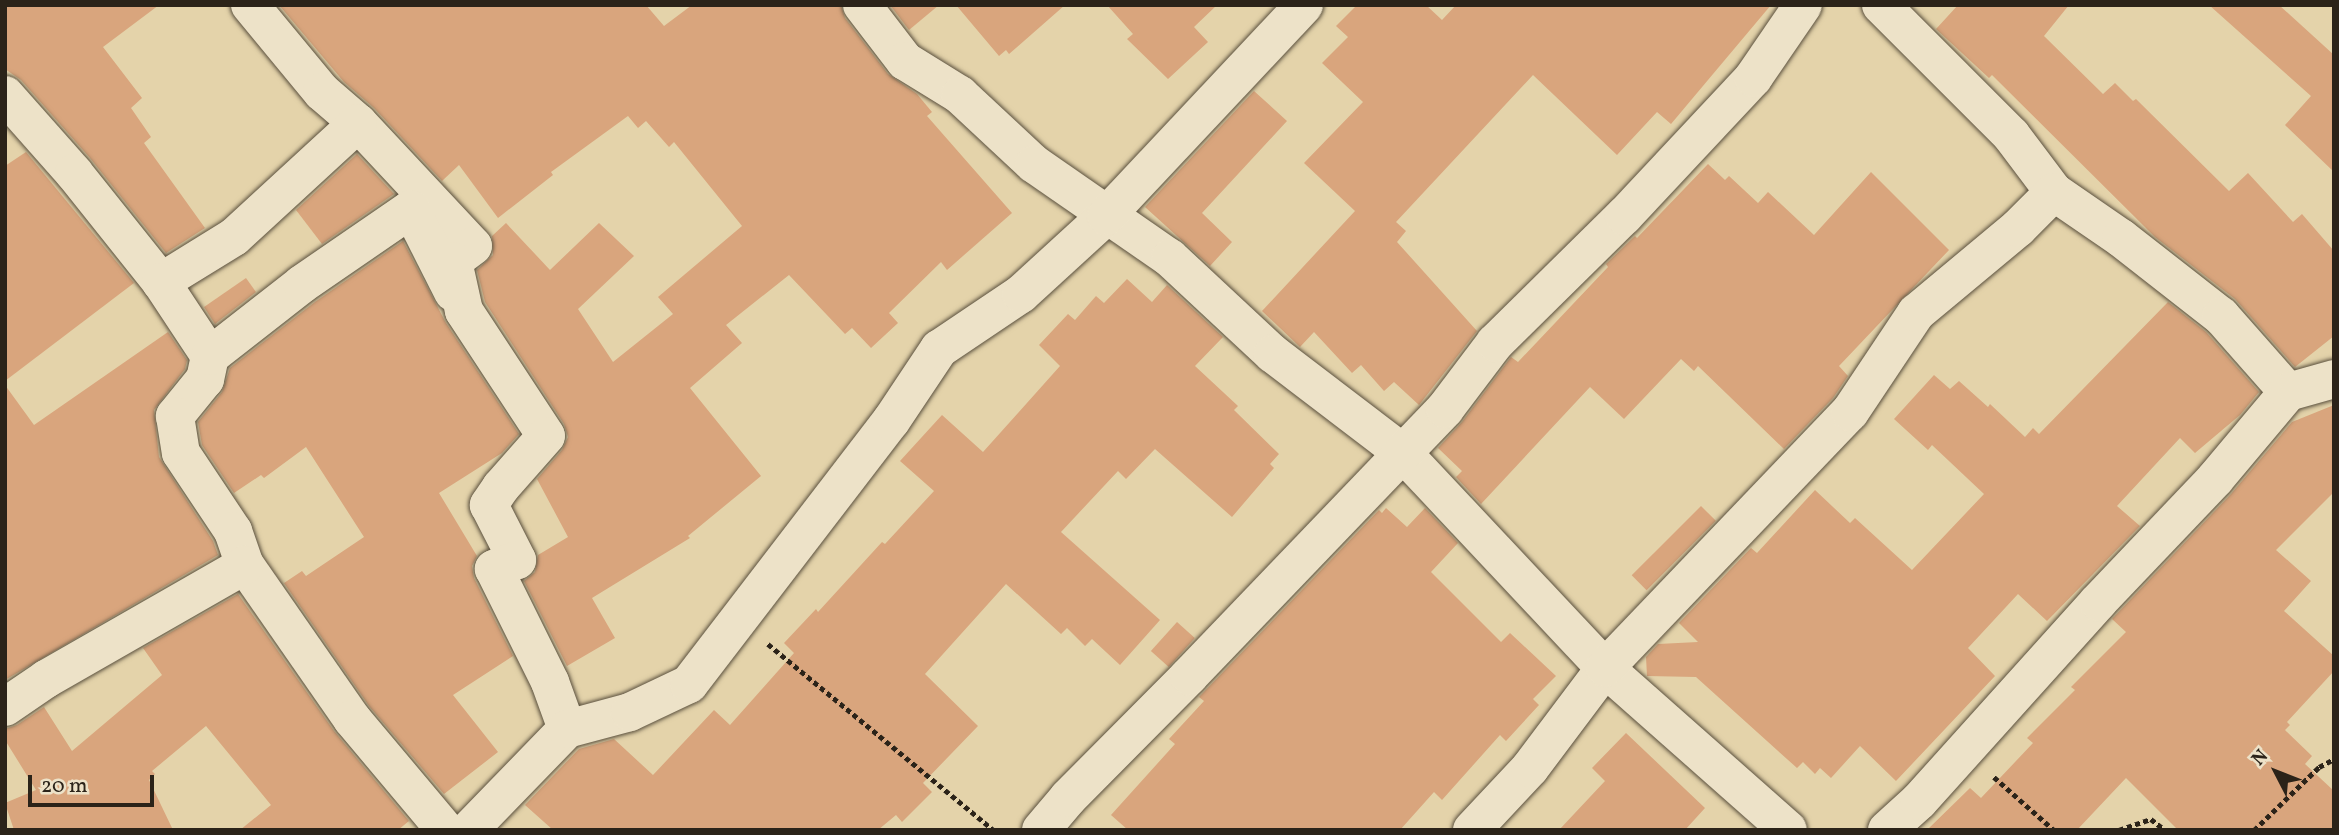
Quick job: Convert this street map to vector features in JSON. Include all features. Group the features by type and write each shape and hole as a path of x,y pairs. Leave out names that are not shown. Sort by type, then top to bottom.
{"street":[{"path":"250,5 322,92 358,123 472,246 453,261 464,311"},
{"path":"862,5 905,61 960,95 1034,164 1170,258 1273,354 1403,453 1605,668 1787,830"},
{"path":"469,830 567,729 630,712 689,684 741,621 891,421 939,349 1021,294 1107,216 1304,5"},
{"path":"1041,830 1068,797 1445,409 1495,343 1624,216 1754,78 1802,5"},
{"path":"1881,5 2011,135 2054,192 2121,237 2221,316 2288,392"},
{"path":"5,95 74,173 161,282 210,356"},
{"path":"161,282 234,237 358,123"},
{"path":"1472,830 1530,768 1605,668 1850,412 1916,313 2018,228 2054,192"},
{"path":"445,830 352,719 245,565 233,531 181,453 175,416 205,379 210,356 302,284 411,209 464,311 496,357 527,411 546,436 501,487 489,505 517,560 494,569 550,682 567,729"},
{"path":"1887,830 1919,801 2215,479 2288,392 2334,379"},
{"path":"5,707 46,679 245,565"}],"path":[{"path":"741,621 995,830"},
{"path":"1964,752 2054,830"},
{"path":"2254,830 2319,767 2334,759"},
{"path":"2119,830 2151,819 2165,830"}],"building":[{"path":"5,5 159,5 103,47 142,98 131,108 151,137 144,143 205,228 166,253 90,158 21,80 5,69"},
{"path":"279,5 646,5 664,26 692,5 841,5 845,18 888,74 917,94 932,112 927,116 1012,213 947,270 941,262 889,313 898,323 871,348 852,328 845,334 789,275 726,325 742,343 690,388 761,476 688,536 690,538 592,598 615,638 567,666 524,581 535,572 538,555 568,537 537,479 562,450 568,437 564,424 485,302 477,270 493,255 492,236 506,223 550,270 599,223 634,256 578,309 613,362 673,314 658,297 742,226 674,142 669,147 646,121 638,128 628,116 551,172 553,175 498,218 459,165 442,181 374,108 344,82"},
{"path":"890,5 939,5 909,30"},
{"path":"956,5 1065,5 1009,54 1006,50 999,56"},
{"path":"1107,5 1217,5 1194,27 1208,42 1168,79 1127,39 1133,34"},
{"path":"1357,5 1426,5 1442,20 1456,5 1771,5 1671,124 1657,112 1617,155 1533,75 1396,222 1406,231 1397,242 1477,331 1419,405 1394,382 1384,391 1361,365 1352,373 1314,332 1300,347 1262,311 1355,211 1304,163 1363,102 1322,63 1348,37 1336,26"},
{"path":"1958,5 2069,5 2044,36 2103,94 2115,83 2133,101 2136,99 2229,191 2248,173 2293,222 2302,214 2334,251 2334,336 2295,367 2235,299 2155,237 1992,75 1989,78 1936,29"},
{"path":"2209,5 2279,5 2334,55 2334,172 2285,125 2311,96"},
{"path":"1254,91 1287,121 1202,213 1232,242 1210,266 1145,207"},
{"path":"26,152 134,283 5,381 5,166"},
{"path":"357,154 394,194 322,244 296,210"},
{"path":"1708,164 1725,180 1729,176 1758,203 1768,192 1814,235 1871,172 1949,250 1839,366 1848,376 1833,398 1784,449 1698,366 1694,371 1681,359 1624,419 1590,387 1481,504 1456,477 1462,471 1438,448 1462,422 1511,357 1518,362 1608,267 1606,264 1635,236 1637,238"},
{"path":"403,241 446,323 519,434 502,453 439,493 477,556 472,566 474,578 513,656 453,695 498,752 444,794 369,706 284,583 302,571 306,576 364,537 306,447 264,478 261,475 234,493 202,445 198,422 222,392 230,368 315,302"},
{"path":"246,278 256,292 215,324 204,307"},
{"path":"1127,279 1152,302 1167,285 1223,337 1195,366 1238,406 1234,410 1279,454 1270,464 1274,468 1232,517 1155,449 1126,479 1118,471 1061,532 1160,620 1120,665 1092,639 1085,646 1067,628 1061,634 1006,584 925,674 978,726 923,783 932,792 902,822 896,815 878,830 553,830 525,805 579,749 614,739 653,775 714,710 730,725 794,653 784,643 816,609 818,612 882,542 885,544 934,491 900,461 942,415 983,452 1060,366 1039,345 1068,314 1075,320 1096,296 1104,303"},
{"path":"2168,302 2206,332 2259,392 2240,415 2195,453 2180,438 2117,506 2140,526 2047,621 2018,594 1968,648 1995,676 1896,781 1860,746 1831,778 1820,768 1815,774 1803,762 1797,768 1696,677 1647,676 1646,657 1658,644 1698,642 1679,623 1751,548 1757,553 1815,490 1850,523 1855,518 1912,570 1984,494 1932,445 1928,450 1894,419 1934,375 1950,389 1959,381 1988,407 1990,404 2025,437 2033,428 2039,434"},
{"path":"168,332 187,360 185,369 154,410 159,457 213,541 218,555 5,680 5,385 34,425"},
{"path":"2334,405 2334,492 2276,550 2311,581 2284,611 2334,656 2334,671 2287,722 2290,725 2285,730 2312,756 2305,764 2334,791 2334,830 2178,830 2126,778 2077,830 1927,830 1970,788 1981,798 2033,743 2027,738 2075,690 2071,687 2126,632 2112,619 2231,494 2292,422"},
{"path":"1701,506 1716,521 1647,590 1632,575"},
{"path":"1386,508 1407,527 1425,508 1458,543 1431,572 1501,642 1510,633 1556,676 1533,699 1539,705 1506,741 1500,735 1442,800 1434,792 1400,830 1128,830 1111,815 1175,744 1169,739 1204,701 1199,697 1379,510 1382,513"},
{"path":"238,594 334,731 409,821 398,830 240,830 271,805 206,726 152,771 155,774 149,780 173,830 14,830 5,803 36,790 5,740 5,729 17,725 44,707 72,751 162,675 143,648"},
{"path":"1177,622 1195,638 1169,667 1151,651"},
{"path":"1626,733 1705,808 1685,830 1559,830 1605,781 1592,768"}]}
